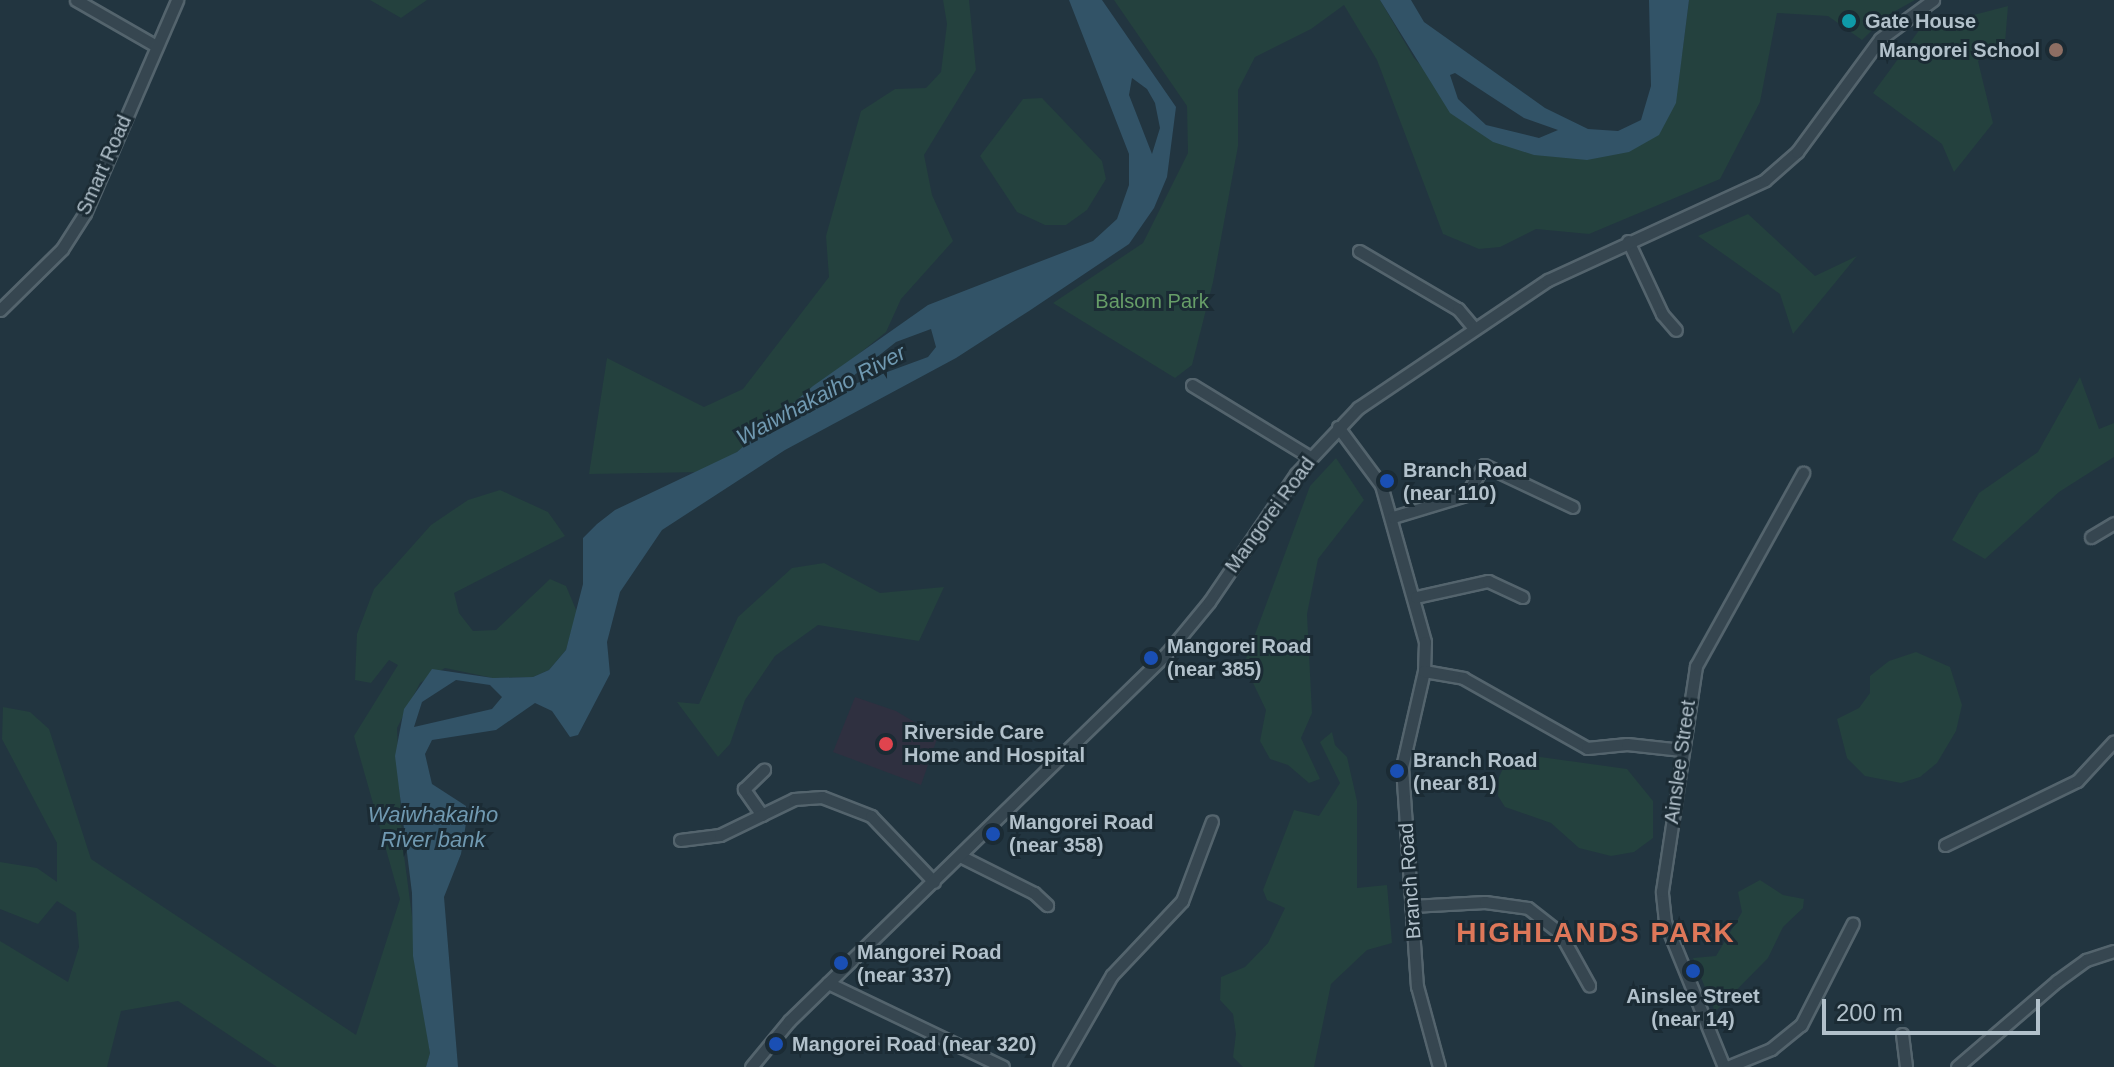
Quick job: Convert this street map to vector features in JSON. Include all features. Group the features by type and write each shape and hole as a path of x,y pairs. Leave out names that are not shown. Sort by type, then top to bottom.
{"street":[{"path":"76,0 156,46"},
{"name":"Smart Road","path":"0,310 62,249 85,213 177,0"},
{"name":"Mangorei Road","path":"751,1067 828,983 1167,653 1310,457 1338,427 1373,396 1548,280 1628,241 1725,200 1782,167 1880,39 1933,0"},
{"path":"1628,241 1662,314 1676,330"},
{"path":"1359,251 1458,309 1473,327"},
{"path":"1192,385 1310,457"},
{"name":"Branch Road","path":"1338,427 1381,485 1416,597 1425,642 1424,671 1403,757 1417,986 1439,1067"},
{"path":"1393,517 1466,495 1484,465 1573,507"},
{"name":"Ainslee Street","path":"1726,1067 1662,906 1682,750 1699,656 1803,473"},
{"path":"2091,537 2114,523"},
{"path":"1416,597 1488,581 1522,597"},
{"path":"1424,671 1463,678 1587,748 1627,744 1682,750"},
{"path":"1945,845 2077,781 2114,741"},
{"path":"758,817 744,789 764,770"},
{"path":"680,840 720,835 804,797 859,809 934,882"},
{"path":"1059,1067 1112,975 1182,901 1212,821"},
{"path":"960,856 1034,893 1047,905"},
{"path":"1411,906 1485,902 1528,908 1560,933 1589,985"},
{"path":"1726,1067 1771,1049 1801,1025 1853,923"},
{"path":"1957,1067 2057,981 2086,960 2114,951"},
{"path":"828,983 1003,1067"},
{"path":"1902,1034 1906,1067"}],"shaded area":[{"name":"Riverside Care Home and Hospital","path":"855,697 896,711 938,736 921,785 833,752"}],"green space":[{"path":"370,0 427,0 401,18"},
{"path":"943,0 969,0 976,70 924,155 932,195 953,241 901,299 886,332 737,452 703,472 589,474 607,358 704,407 743,389 829,277 826,236 861,111 895,89 926,88 941,72 947,24"},
{"name":"Balsom Park","path":"1114,0 1380,0 1414,58 1493,142 1629,152 1682,54 1689,0 1915,0 1888,15 1862,40 1828,16 1777,13 1760,102 1720,179 1589,234 1536,229 1500,247 1479,249 1443,234 1377,60 1344,5 1311,29 1255,57 1238,90 1238,146 1213,282 1192,365 1175,378 1053,303 1143,243 1188,153 1187,106"},
{"path":"2008,6 2005,43 1978,61 1993,123 1954,172 1942,144 1873,93 1920,29"},
{"path":"1042,98 1102,161 1106,179 1087,210 1066,225 1045,225 1017,212 980,156 1023,99"},
{"path":"1748,214 1815,276 1857,256 1793,334 1780,294 1698,236"},
{"path":"2080,377 2099,429 2114,423 2114,457 2059,492 1985,559 1952,540 1979,493 2038,452"},
{"path":"1336,458 1364,500 1318,559 1307,614 1312,713 1301,738 1320,779 1309,783 1288,765 1270,759 1260,741 1266,710 1244,664 1310,486"},
{"path":"500,490 548,512 565,536 454,593 459,613 473,631 496,630 550,579 566,586 577,612 566,650 549,670 533,677 493,678 445,668 420,683 397,728 402,840 430,1053 426,1067 277,1067 178,1001 121,1011 107,1067 0,1067 0,941 68,982 79,947 76,913 57,901 38,924 0,909 0,862 37,868 57,882 57,843 2,739 3,707 30,712 49,729 91,859 356,1035 400,899 354,736 398,665 389,660 371,683 355,680 357,634 374,589 431,525 468,500"},
{"path":"824,563 880,593 944,587 919,641 818,625 775,656 745,700 730,744 718,757 677,702 699,704 738,617 792,568"},
{"path":"1916,652 1950,667 1962,705 1956,731 1937,763 1920,777 1901,783 1865,776 1847,758 1837,719 1859,708 1870,693 1870,676 1889,661"},
{"path":"1332,732 1335,745 1347,757 1357,801 1357,888 1387,885 1392,943 1367,950 1331,984 1314,1067 1243,1067 1233,1057 1236,1034 1233,1014 1220,1000 1221,977 1245,967 1268,943 1285,908 1267,900 1263,890 1294,810 1319,816 1340,783 1320,742"},
{"path":"1519,754 1627,769 1653,801 1653,838 1634,852 1611,856 1579,848 1551,823 1505,807 1498,796 1499,777 1508,758"},
{"path":"1760,880 1783,895 1804,899 1803,908 1783,927 1768,958 1715,1012 1693,958 1716,956 1742,912 1738,892"}],"water":[{"name":"Waiwhakaiho River bank","path":"1069,0 1102,0 1176,107 1167,177 1154,208 1129,244 956,358 785,450 662,530 620,592 607,642 610,674 578,735 570,737 552,711 535,703 496,730 432,740 425,754 432,784 466,806 467,817 461,854 444,897 458,1067 426,1067 430,1053 413,956 412,893 395,756 404,709 432,669 493,678 533,677 549,670 566,650 583,584 583,538 597,524 615,510 737,452 813,386 928,305 1093,241 1117,219 1129,185 1129,154","holes":["1132,78 1147,89 1155,103 1160,128 1152,154 1129,95","931,329 936,347 928,357 849,386 848,380 896,342","456,680 490,685 502,697 492,709 414,727 422,702"]},
{"path":"1380,0 1411,0 1424,22 1545,108 1588,129 1618,131 1641,120 1651,86 1649,0 1689,0 1676,103 1659,135 1629,152 1587,160 1534,155 1493,142 1450,113","holes":["1455,73 1524,118 1558,130 1539,138 1486,125 1458,99 1450,75"]}],"place":[{"name":"Gate House","path":"1849,21"},
{"name":"Mangorei School","path":"2056,50"},
{"name":"Branch Road (near 110)","path":"1387,481"},
{"name":"Mangorei Road (near 385)","path":"1151,658"},
{"name":"Riverside Care Home and Hospital","path":"886,744"},
{"name":"Branch Road (near 81)","path":"1397,771"},
{"name":"Mangorei Road (near 358)","path":"993,834"},
{"name":"Mangorei Road (near 337)","path":"841,963"},
{"name":"Ainslee Street (near 14)","path":"1693,971"},
{"name":"Mangorei Road (near 320)","path":"776,1044"}],"district":[{"name":"HIGHLANDS PARK","path":"1596,933"}],"water label":[{"name":"Waiwhakaiho River","path":"821,395"}]}
